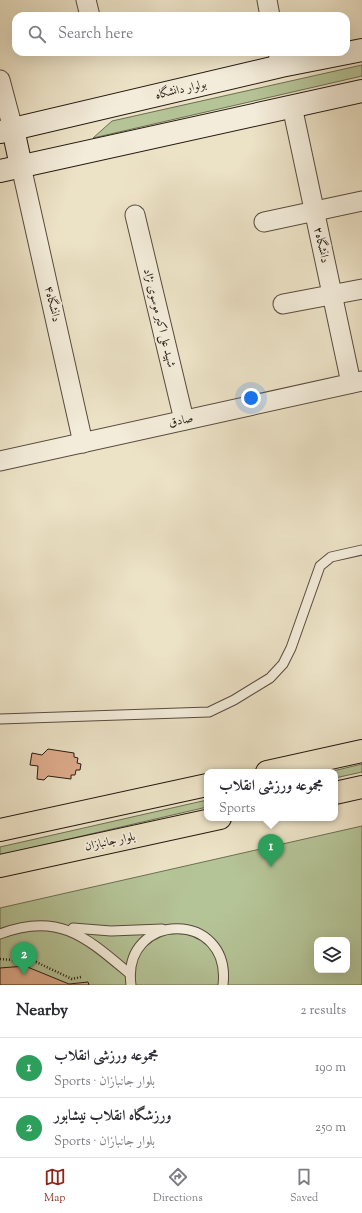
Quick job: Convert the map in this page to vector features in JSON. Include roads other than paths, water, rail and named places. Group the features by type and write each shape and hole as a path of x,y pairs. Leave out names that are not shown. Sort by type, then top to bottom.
{"main road":[{"name":"بولوار دانشگاه","path":"350,51 362,50"},
{"name":"بولوار دانشگاه","path":"7,130 280,59 307,56"},
{"path":"0,171 362,91"},
{"path":"7,130 21,166"},
{"path":"281,769 362,751"},
{"path":"0,830 204,786"},
{"path":"338,792 362,787"},
{"name":"بلوار جانبازان","path":"0,866 206,821"}],"street":[{"path":"86,0 89,12"},
{"path":"267,0 269,12"},
{"path":"0,80 7,130"},
{"name":"دانشگاه۲","path":"292,106 332,296 356,382"},
{"name":"دانشگاه۴","path":"21,166 84,443"},
{"path":"264,222 362,201"},
{"name":"شهید علی اکبر موسوی نژاد","path":"135,215 184,420"},
{"path":"284,304 332,296 362,289"},
{"name":"صادق","path":"0,461 356,382"}],"lane":[{"path":"0,719 209,712 219,708 270,678 283,664 291,648 320,566 331,557 362,550"},
{"path":"0,934 11,929 36,924 111,931 185,928 196,932 213,945 222,959 224,973 223,985"},
{"path":"60,927 82,936 130,974"},
{"path":"131,985 130,974 133,958 141,944 154,934 169,928"}],"place":[{"name":"مجموعه ورزشی انقلاب","path":"271,867"},
{"name":"ورزشگاه انقلاب نیشابور","path":"24,975"}]}
